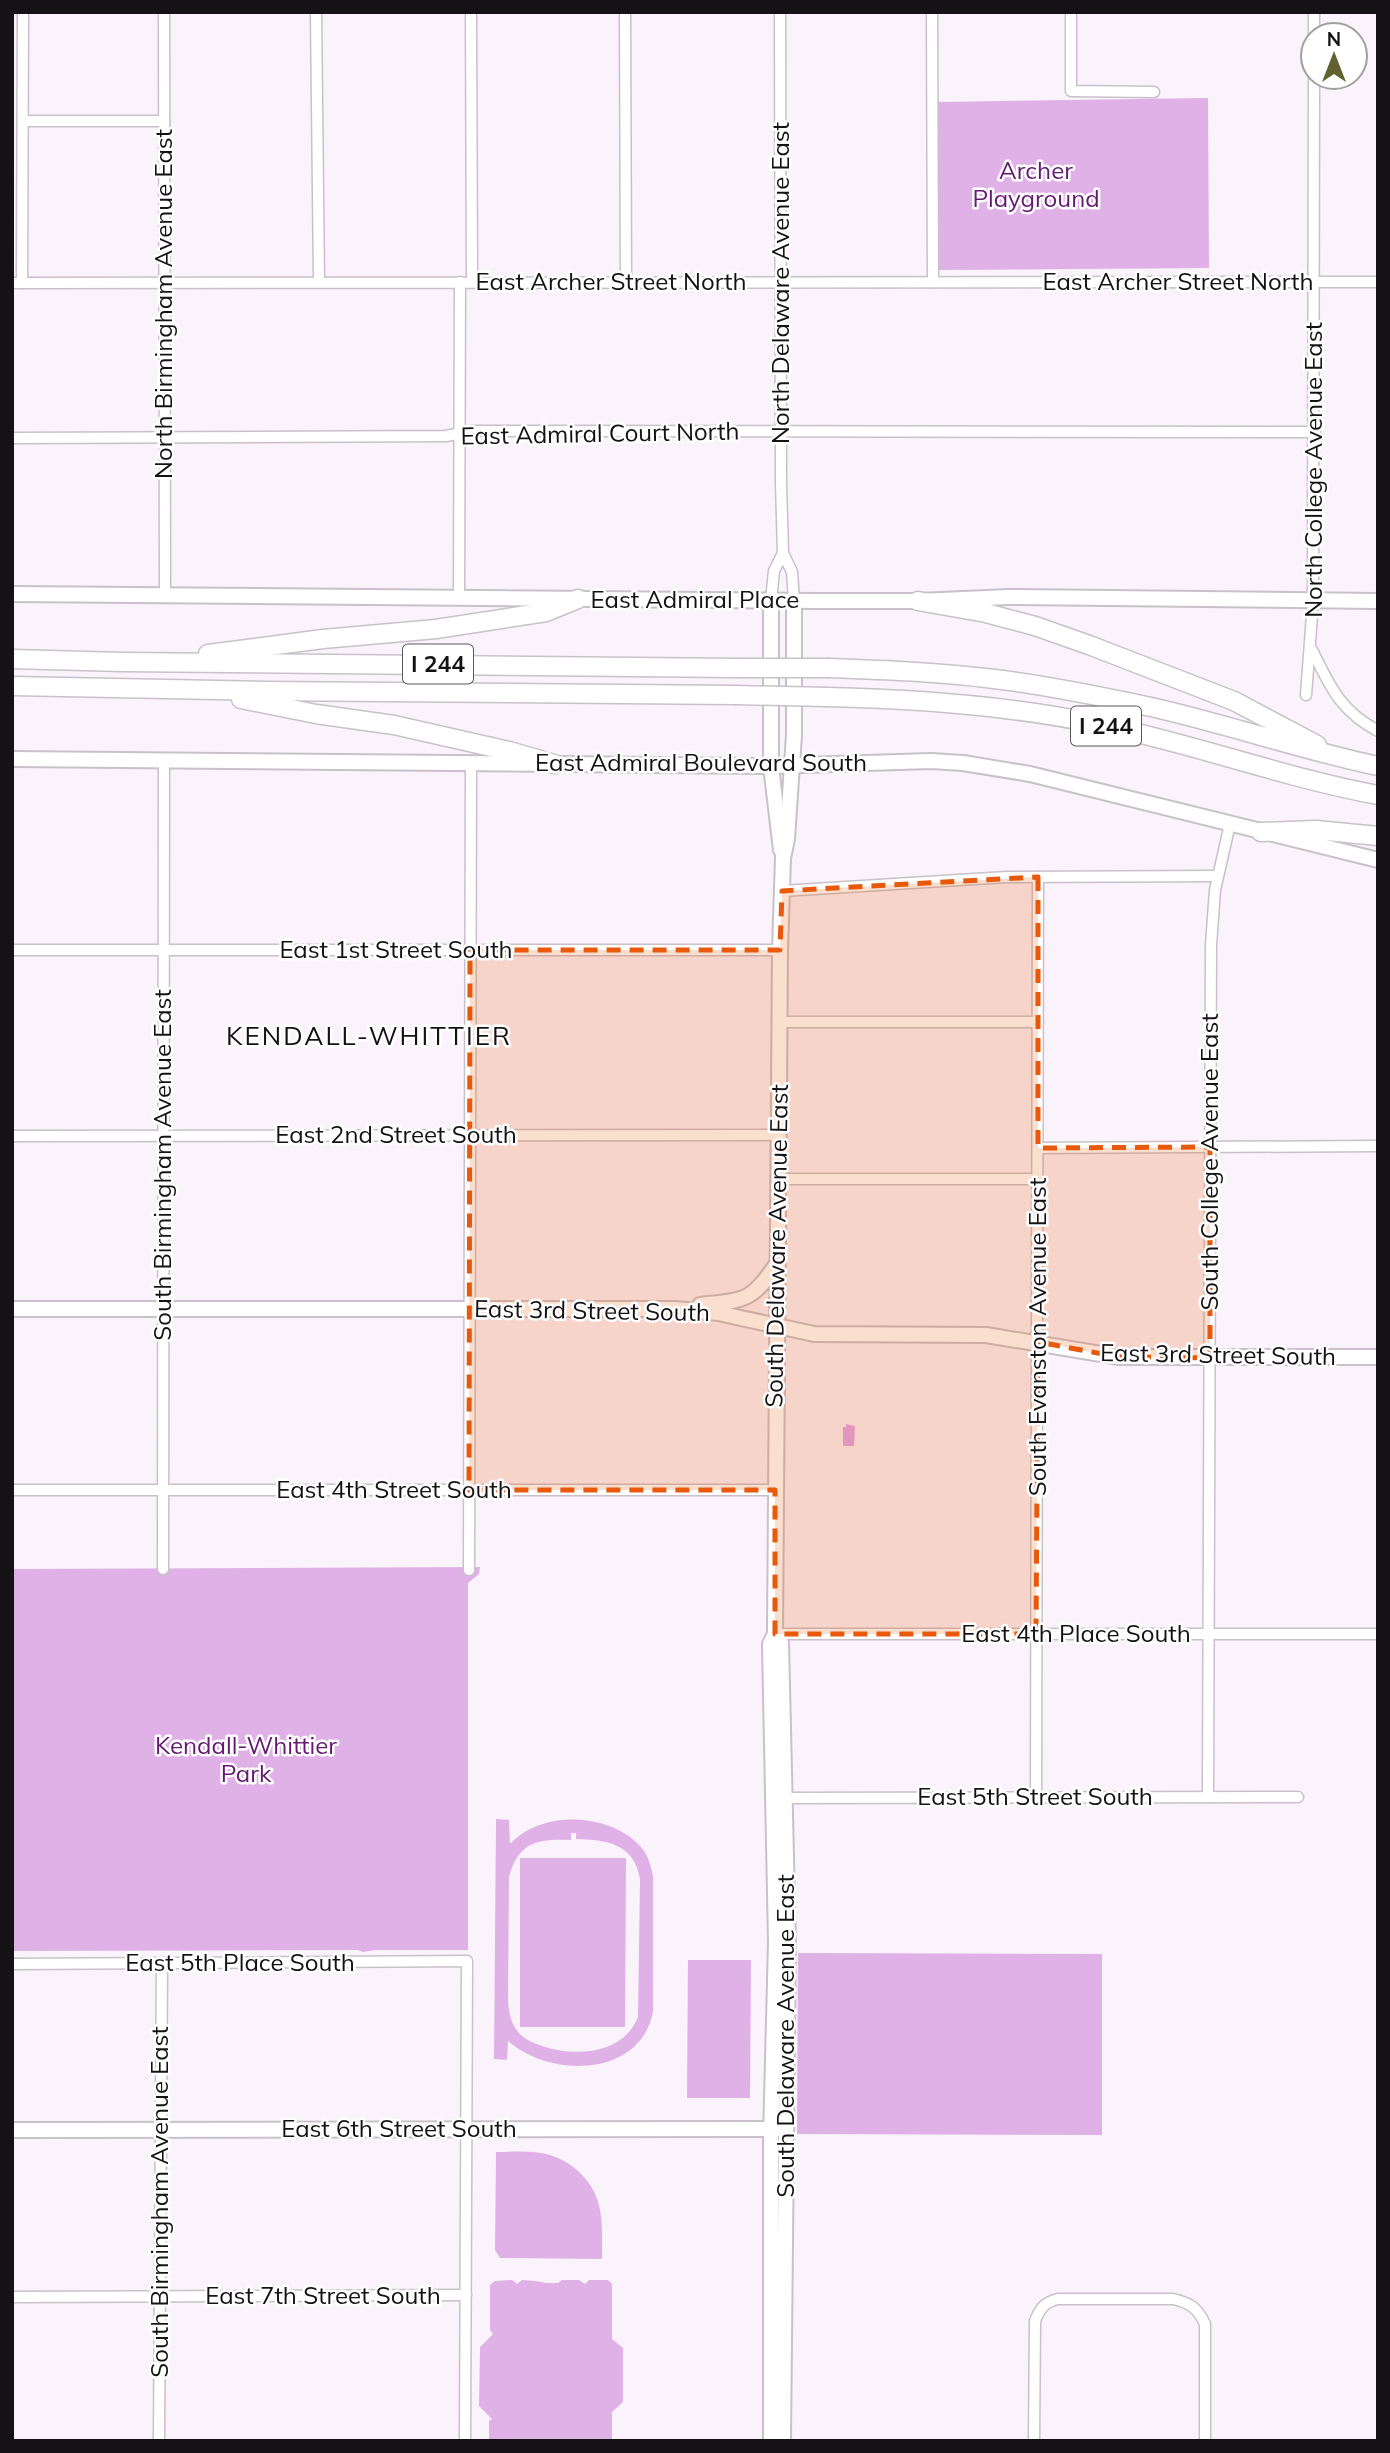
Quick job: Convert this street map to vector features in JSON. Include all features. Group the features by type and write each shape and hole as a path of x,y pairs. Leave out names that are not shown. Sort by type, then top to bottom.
{"highway":[{"path":"141,663 323,639 436,629 546,612 578,599"},
{"path":"918,601 1023,622 1089,645 1234,701 1345,759"},
{"name":"I 244","path":"12,659 141,663 829,668 915,671 994,679 1071,691 1153,708 1378,766"},
{"name":"I 244","path":"12,686 827,696 942,701 1020,710 1082,721 1378,795"},
{"path":"193,690 316,714 394,725 554,764"},
{"path":"1261,832 1316,830 1378,836"}],"street":[{"path":"17,283 23,121 23,12"},
{"name":"North Birmingham Avenue East","path":"164,12 165,595"},
{"path":"316,12 318,282"},
{"path":"471,12 472,282"},
{"path":"625,12 626,282"},
{"name":"North Delaware Avenue East","path":"780,12 781,432 783,553 792,572 794,601 792,765"},
{"path":"932,12 933,282"},
{"path":"1071,12 1071,91 1154,92"},
{"name":"North College Avenue East","path":"1306,695 1313,602 1314,91"},
{"path":"23,121 164,121"},
{"path":"459,597 460,282"},
{"name":"East Archer Street North","path":"17,283 1378,282"},
{"name":"East Admiral Court North","path":"12,438 437,436 472,431 1315,432"},
{"name":"North Delaware Avenue East","path":"771,766 771,600 774,571 783,553"},
{"name":"East Admiral Place","path":"12,594 794,601 918,601 1009,597 1378,601"},
{"path":"1311,648 1335,696 1349,712 1378,731"},
{"name":"East Admiral Boulevard South","path":"12,759 771,766 931,761 997,767 1378,860"},
{"name":"South Birmingham Avenue East","path":"163,1569 164,761"},
{"path":"469,1570 471,764"},
{"name":"South Delaware Avenue East","path":"783,2441 776,1942 779,1798 770,1644 775,1634 780,950 783,858 787,839 792,765"},
{"name":"South Delaware Avenue East","path":"771,766 778,840 783,858"},
{"name":"South College Avenue East","path":"1208,1797 1211,945 1217,876 1230,824"},
{"path":"782,891 973,878 1217,876"},
{"name":"South Evanston Avenue East","path":"1036,1797 1038,877"},
{"name":"East 1st Street South","path":"12,950 780,950"},
{"path":"779,1022 1038,1022"},
{"name":"East 2nd Street South","path":"12,1136 779,1135"},
{"path":"1038,1147 1378,1146"},
{"path":"779,1179 1038,1179"},
{"path":"675,1309 734,1302 764,1284 778,1262"},
{"name":"East 3rd Street South","path":"12,1309 675,1309 718,1313 827,1335 986,1335 1119,1357 1378,1357"},
{"name":"East 4th Street South","path":"12,1490 775,1490"},
{"name":"East 4th Place South","path":"775,1634 1378,1634"},
{"name":"East 5th Street South","path":"779,1798 1298,1797"},
{"name":"East 5th Place South","path":"12,1964 467,1961 466,2129"},
{"name":"South Birmingham Avenue East","path":"159,2441 162,1964"},
{"path":"466,2129 466,2441"},
{"name":"South Delaware Avenue East","path":"771,2441 779,2129"},
{"name":"East 6th Street South","path":"12,2130 779,2129"},
{"name":"East 7th Street South","path":"12,2297 466,2295"},
{"path":"1034,2441 1035,2321 1040,2309 1049,2301 1059,2299 1173,2299 1189,2303 1200,2312 1205,2324 1205,2441"}],"highlighted area":[{"path":"1038,877 1038,1148 1210,1147 1210,1358 1119,1357 1038,1342 1036,1634 775,1634 775,1490 469,1490 470,950 780,950 782,891"}],"green space":[{"name":"Archer Playground","path":"1208,98 1209,268 938,270 938,102"},
{"name":"Kendall-Whittier Park","path":"480,1567 479,1574 468,1583 468,1950 12,1951 12,1569"},
{"path":"496,1819 509,1820 510,1844 539,1825 575,1819 593,1821 627,1835 645,1853 653,1876 653,2012 645,2034 631,2050 612,2060 591,2065 547,2061 526,2053 508,2041 507,2060 494,2059","holes":["571,1833 576,1833 576,1839 608,1843 625,1851 637,1867 640,1879 638,2017 631,2030 621,2039 610,2046 583,2052 555,2049 526,2039 514,2025 508,2001 509,1877 513,1865 524,1849 531,1845 549,1840 571,1840"]},
{"path":"520,1858 626,1858 625,2027 520,2027"},
{"path":"798,1953 1102,1954 1102,2135 797,2134"},
{"path":"688,1960 751,1960 750,2098 687,2098"},
{"path":"496,2152 543,2153 568,2163 583,2176 598,2200 602,2259 500,2258 495,2250"},
{"path":"512,2280 517,2284 522,2280 558,2283 562,2280 579,2280 585,2284 589,2280 608,2280 612,2284 612,2339 623,2348 623,2402 612,2412 612,2441 489,2441 489,2421 492,2419 479,2406 480,2347 493,2334 490,2330 490,2285 495,2281"}],"shaded area":[{"path":"846,1424 855,1426 854,1446 843,1446 843,1427 846,1427"}],"district":[{"name":"KENDALL-WHITTIER","path":"369,1036"}]}
